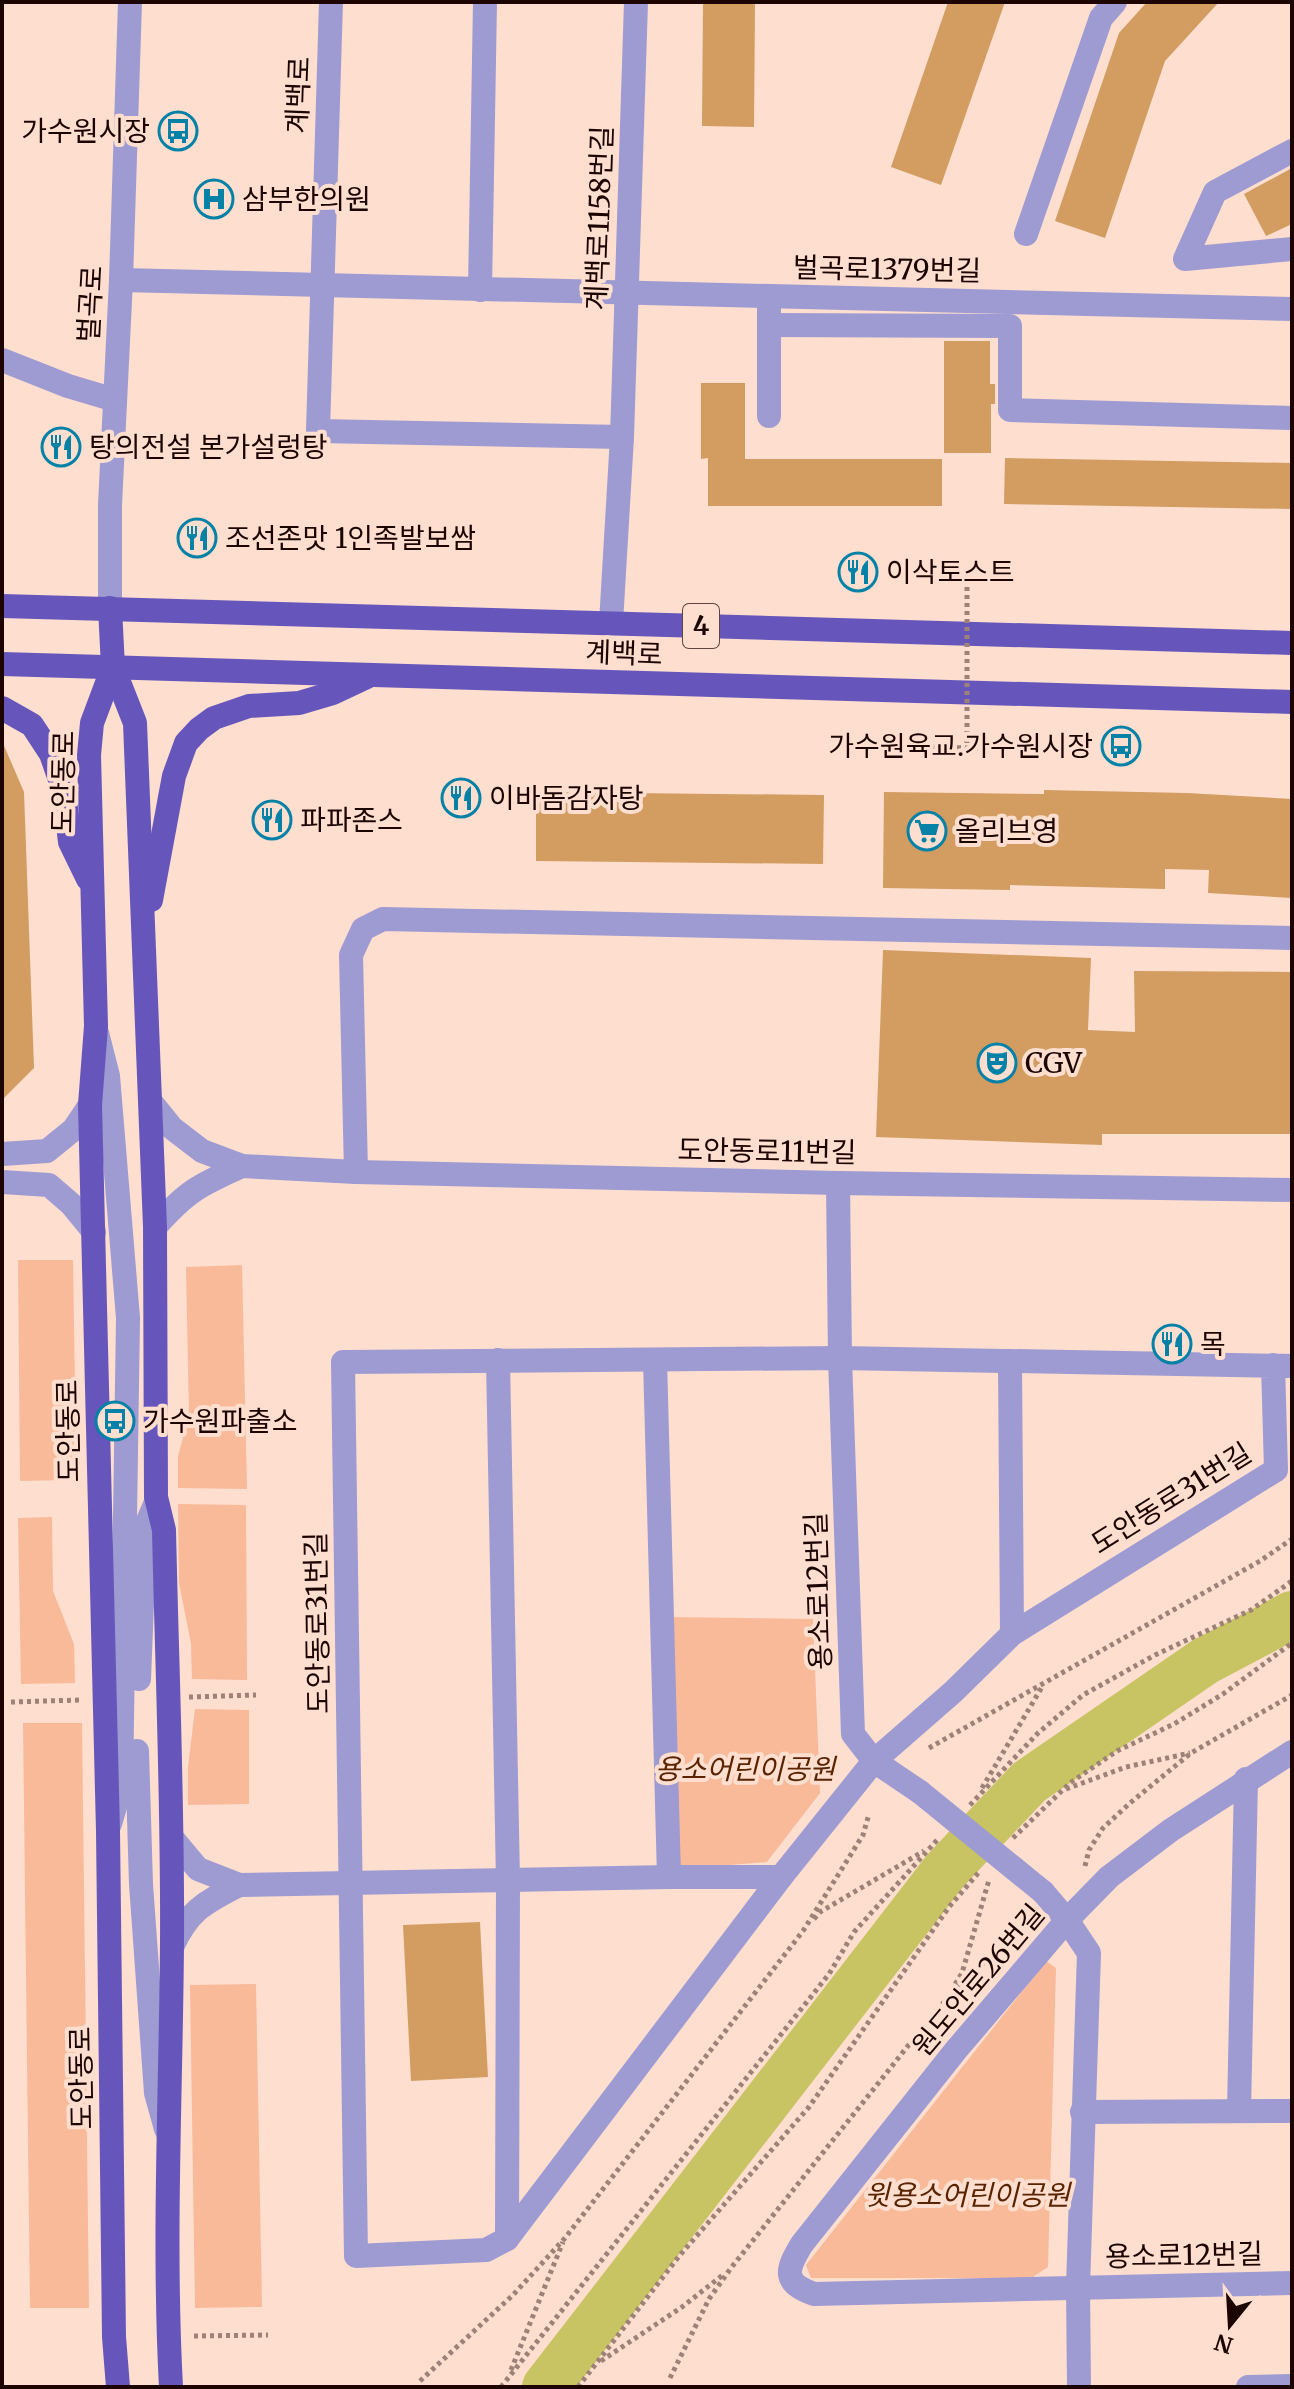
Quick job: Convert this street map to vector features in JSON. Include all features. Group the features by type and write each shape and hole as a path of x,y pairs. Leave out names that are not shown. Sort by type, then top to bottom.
{"main road":[{"name":"계백로","path":"2,606 1292,643"},
{"path":"110,608 113,667 135,723 151,1102 155,1227 156,1502 164,1530 172,1838 168,2135 171,2387"},
{"name":"계백로","path":"2,664 1292,702"},
{"name":"도안동로","path":"113,667 92,723 89,755 96,1026 90,1105 108,1831 114,2337 118,2387"},
{"path":"143,938 174,776 186,743 214,718 249,706 299,703 333,693 372,675"},
{"path":"2,708 32,725 51,754 64,791 70,842 92,886"}],"street":[{"name":"벌곡로","path":"110,608 110,505 130,2"},
{"name":"계백로","path":"331,2 318,431 622,437"},
{"path":"480,290 485,2"},
{"name":"계백로1158번길","path":"611,623 622,437 636,2"},
{"path":"1026,234 1101,18 1115,2"},
{"path":"1292,151 1215,192 1185,259 1292,249"},
{"name":"벌곡로1379번길","path":"121,280 1292,309"},
{"path":"769,296 769,416"},
{"path":"769,325 1010,326 1010,410 1292,418"},
{"path":"2,360 68,386 115,400"},
{"path":"356,1172 351,955 363,929 383,919 1292,938"},
{"path":"96,1026 108,1076 128,1318 121,1786 108,1831"},
{"path":"151,1102 172,1128 202,1151 242,1166"},
{"path":"2,1154 47,1151 74,1129 90,1105"},
{"path":"155,1227 178,1201 198,1186 242,1166"},
{"name":"도안동로11번길","path":"242,1166 356,1172 1292,1190"},
{"path":"2,1182 49,1185 71,1204 94,1232"},
{"name":"용소로12번길","path":"838,1183 840,1358 853,1734 874,1761 920,1792 1043,1892 1089,1953 1082,2112 1079,2387"},
{"path":"507,2239 508,1881 498,1360 840,1358 1283,1366"},
{"name":"도안동로31번길","path":"498,1360 343,1362 356,2256 486,2250 507,2239 781,1877 874,1761 953,1692 1012,1634 1276,1470 1283,1366"},
{"path":"655,1360 669,1877"},
{"path":"1010,1361 1012,1634"},
{"path":"156,1502 145,1528 136,1742 141,1884 156,2093 168,2135"},
{"name":"원도안로26번길","path":"1078,2287 814,2294 799,2289 791,2280 789,2269 793,2258 956,2050 1067,1920 1109,1877 1171,1830 1292,1752"},
{"path":"1239,2111 1246,1779"},
{"path":"172,1838 198,1869 239,1885 781,1877"},
{"path":"172,1947 183,1923 198,1909 239,1885"},
{"path":"1082,2112 1292,2111"},
{"name":"용소로12번길","path":"1078,2287 1292,2283"},
{"path":"1248,2387 1292,2386"}],"path":[{"path":"907,577 982,579"},
{"path":"967,578 967,748"},
{"path":"925,747 985,748"},
{"path":"928,1749 1260,1561 1292,1539"},
{"path":"966,1809 1038,1733 1083,1695 1155,1655 1251,1610 1292,1581"},
{"path":"1009,1842 1070,1783 1117,1751 1174,1724 1223,1694 1292,1643"},
{"path":"976,1799 1043,1686"},
{"path":"188,1697 256,1695"},
{"path":"1084,1872 1089,1850 1103,1828 1191,1753 1292,1695"},
{"path":"11,1702 80,1700"},
{"path":"1061,1791 1126,1767 1191,1753"},
{"path":"803,1931 863,1835 869,1814"},
{"path":"501,2387 829,1974 854,1932 947,1829"},
{"path":"420,2381 513,2295 565,2238 820,1912 929,1848"},
{"path":"578,2387 680,2255 809,2107 949,1907 989,1865 962,1973 945,2002"},
{"path":"670,2378 709,2299 731,2268 945,2002 967,1977 1001,1949 1024,1938 1047,1943"},
{"path":"508,2378 565,2238"},
{"path":"595,2365 682,2307 731,2268"},
{"path":"194,2336 268,2335"}],"green space":[{"path":"18,1260 73,1260 76,1453 65,1480 20,1481"},
{"path":"242,1265 247,1489 178,1488 178,1456 189,1415 186,1267"},
{"path":"178,1504 246,1505 247,1680 192,1679 191,1644 179,1583"},
{"path":"52,1517 53,1591 74,1644 75,1683 21,1684 18,1518"},
{"name":"용소어린이공원","path":"667,1617 813,1619 820,1793 767,1862 678,1869"},
{"path":"195,1709 249,1710 249,1804 188,1805 188,1767"},
{"path":"23,1723 82,1723 89,2308 30,2308"},
{"name":"윗용소어린이공원","path":"1046,1961 1056,1968 1048,2267 1031,2278 811,2278 806,2265"},
{"path":"256,1984 262,2307 195,2308 190,1985"}],"building":[{"path":"703,2 755,2 754,127 702,126"},
{"path":"948,2 1005,2 941,185 891,167"},
{"path":"1147,2 1219,2 1165,61 1105,238 1055,221 1119,33"},
{"path":"1292,168 1292,224 1266,236 1244,194"},
{"path":"944,341 990,341 990,384 995,384 995,404 991,404 991,453 944,453"},
{"path":"701,383 745,383 745,459 942,459 942,506 708,506 708,458 701,459"},
{"path":"1005,458 1292,463 1292,509 1004,504"},
{"path":"2,741 24,792 34,1068 2,1100"},
{"path":"1044,790 1292,799 1292,898 1208,893 1209,870 1165,869 1165,889 1010,885 1010,890 883,888 884,792 1044,794"},
{"path":"536,792 824,795 823,864 536,861"},
{"path":"883,950 1091,958 1088,1030 1135,1032 1134,971 1292,972 1292,1134 1102,1134 1102,1145 876,1137"},
{"path":"480,1922 488,2077 411,2081 403,1925"}],"waterway":[{"path":"546,2387 945,1871 1029,1782 1205,1661 1292,1615"}],"place":[{"name":"가수원시장","path":"178,131"},
{"name":"삼부한의원","path":"214,199"},
{"name":"탕의전설 본가설렁탕","path":"61,447"},
{"name":"조선존맛 1인족발보쌈","path":"197,538"},
{"name":"이삭토스트","path":"858,572"},
{"name":"가수원육교.가수원시장","path":"1121,746"},
{"name":"이바돔감자탕","path":"461,798"},
{"name":"파파존스","path":"272,820"},
{"name":"올리브영","path":"927,831"},
{"name":"CGV","path":"997,1063"},
{"name":"목","path":"1172,1344"},
{"name":"가수원파출소","path":"115,1421"}]}
